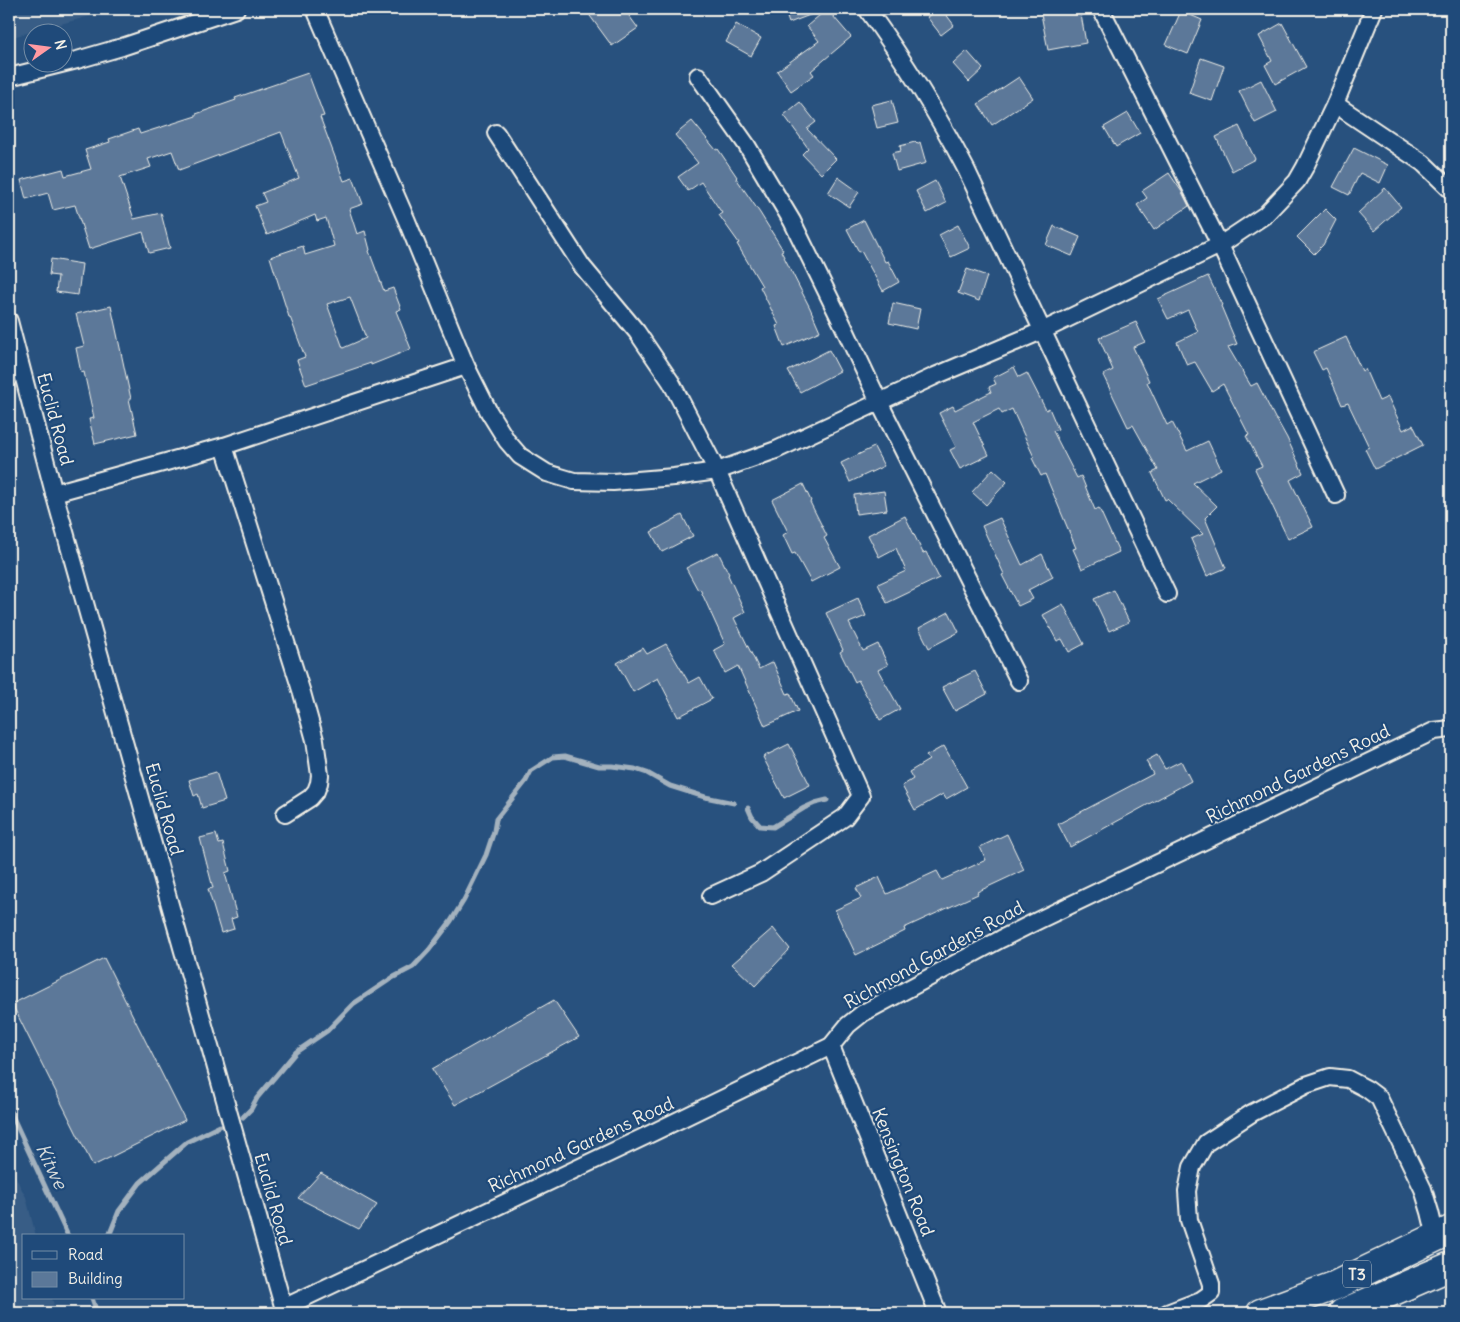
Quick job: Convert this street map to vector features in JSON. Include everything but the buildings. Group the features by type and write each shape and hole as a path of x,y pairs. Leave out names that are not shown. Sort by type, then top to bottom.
{"highway":[{"name":"T3","path":"1261,1313 1334,1286 1444,1234"},
{"name":"T3","path":"1344,1313 1451,1266"}],"street":[{"path":"9,77 122,47 236,9"},
{"path":"315,9 407,222 466,366 489,412 507,442 520,456 547,474 574,481 613,482 717,471 776,450 935,376 1044,330 1220,245 1265,215 1297,180 1335,104 1374,9"},
{"path":"867,9 890,41 944,127 966,169 1168,594"},
{"path":"1101,9 1220,245 1336,495"},
{"path":"698,76 746,144 792,221 879,402 1019,681"},
{"path":"1335,104 1423,164 1451,190"},
{"path":"496,133 582,266 637,332 671,382 717,471 860,796 845,817 760,873 712,896"},
{"name":"Euclid Road","path":"9,320 54,494 284,1310"},
{"path":"54,494 224,446 466,366"},
{"path":"224,446 302,693 314,740 320,775 316,791 310,798 285,814"},
{"name":"Richmond Gardens Road","path":"284,1310 831,1046 848,1025 863,1013 1001,939 1434,731 1451,728"},
{"name":"Kensington Road","path":"831,1046 938,1313"},
{"path":"1167,1313 1201,1300 1211,1293 1211,1284 1189,1220 1187,1191 1192,1167 1206,1143 1252,1113 1306,1085 1330,1078 1348,1079 1379,1098 1423,1189 1430,1212 1444,1234"},
{"path":"1334,1286 1344,1313"}],"shaded area":[{"path":"9,9 116,9 68,22 22,22 22,34 9,38"},
{"path":"9,1165 26,1197 35,1234 22,1234 22,1300 53,1300 56,1313 9,1313"}],"waterway":[{"path":"243,1117 296,1052 327,1031 353,1004 392,978 413,967 429,950 464,900 486,855 496,819 526,781 531,771 553,757 565,756 599,766 635,769 647,773 670,786 705,797 734,803"},
{"path":"748,808 752,817 760,826 773,827 804,808 827,800"},
{"name":"Kitwe","path":"9,1109 67,1234"},
{"path":"110,1234 119,1211 140,1183 187,1142 220,1126"},
{"name":"Kitwe","path":"93,1300 97,1313"}]}
